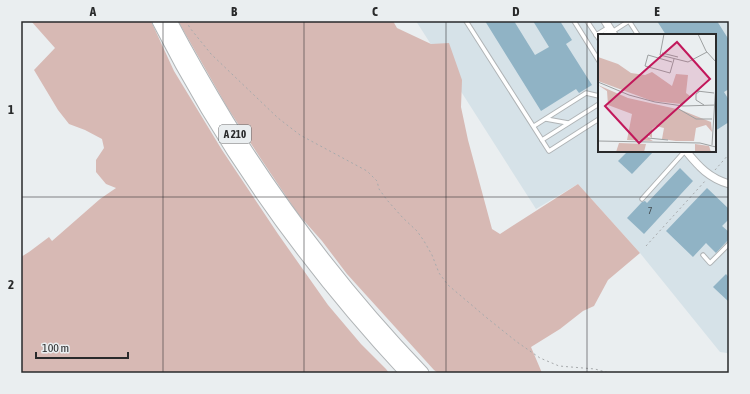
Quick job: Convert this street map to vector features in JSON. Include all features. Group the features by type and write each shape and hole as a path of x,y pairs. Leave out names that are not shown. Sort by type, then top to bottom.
{"highway":[{"name":"A 210","path":"159,21 181,64 206,107 267,200 326,280 407,373"},
{"name":"A 210","path":"170,21 191,60 228,122 309,241 361,305 422,373"},
{"path":"380,343 401,373"},
{"path":"405,355 427,373"}],"street":[{"path":"687,152 695,163 710,176 729,184"}],"lane":[{"path":"466,21 549,151 598,120"},
{"path":"574,21 598,59"},
{"path":"587,21 598,37"},
{"path":"610,29 629,21 637,34"},
{"path":"534,126 583,94 586,93 598,96"},
{"path":"542,140 598,105"},
{"path":"546,119 568,123"},
{"path":"642,199 685,152"},
{"path":"703,255 710,263 729,244"}],"path":[{"path":"186,21 211,54 278,118 300,135 368,171 377,181 379,189 387,200 417,231 432,255 439,273 448,285 516,342 540,358 559,366 595,369 609,373"},
{"path":"646,246 729,154"}],"shaded area":[{"path":"31,21 151,21 174,71 222,150 278,234 328,305 361,344 389,373 21,373 21,257 49,237 52,241 100,199 116,188 106,184 96,172 96,160 104,148 102,139 69,124 58,110 34,70 55,48"},
{"path":"178,21 393,21 397,28 431,44 449,43 462,80 461,107 468,140 492,229 500,234 578,184 640,253 608,280 594,306 583,311 560,329 531,347 542,373 438,373 347,274 322,241 298,214 227,107"},
{"path":"416,21 729,21 729,356 727,353 720,352 640,253 578,184 536,209"}],"building":[{"path":"485,21 514,21 535,55 549,47 533,21 560,21 572,40 566,44 592,85 579,93 576,89 541,111"},
{"path":"657,21 717,21 729,40 729,89 724,92 729,100 729,122 716,130 716,34 665,34"},
{"path":"627,152 653,152 632,174 618,161"},
{"path":"680,168 693,181 644,234 627,218 642,202 645,201 647,203"},
{"path":"707,188 729,209 729,219 722,226 729,232 729,239 716,253 706,243 693,257 666,231"},
{"path":"726,274 729,278 729,302 713,287"}]}
